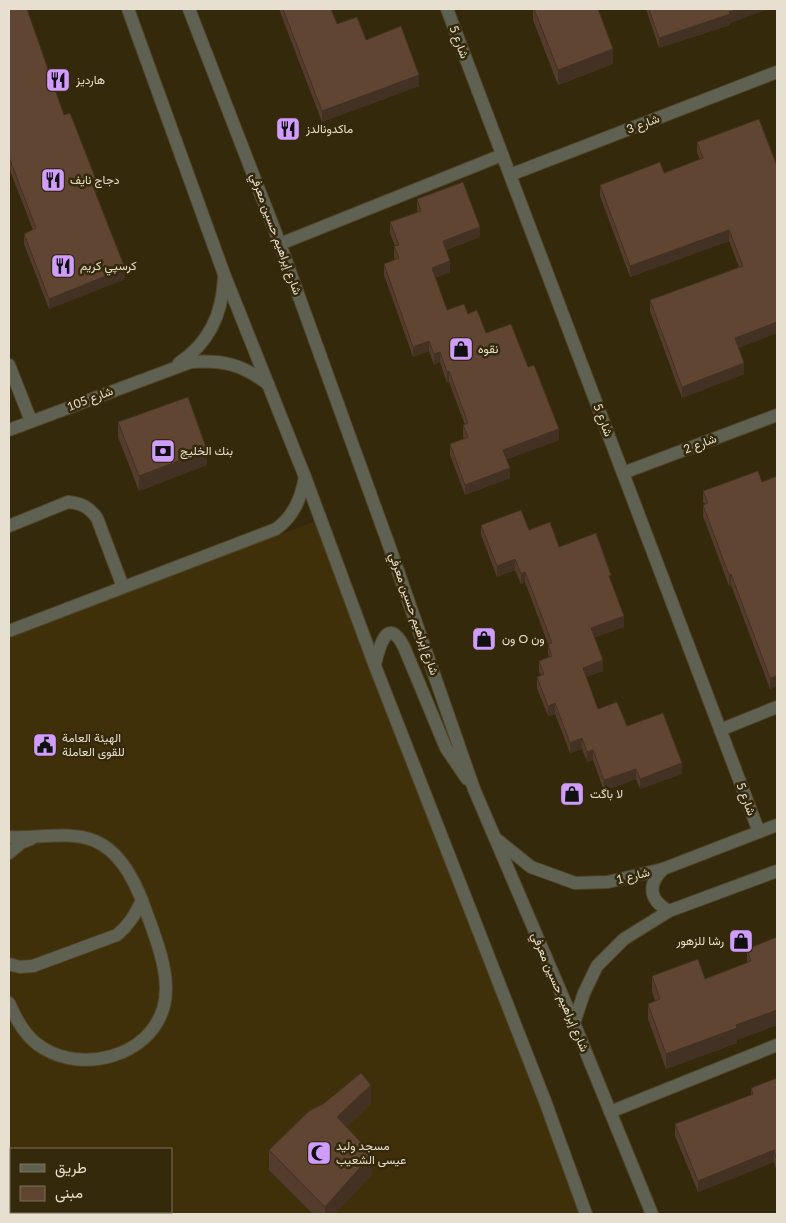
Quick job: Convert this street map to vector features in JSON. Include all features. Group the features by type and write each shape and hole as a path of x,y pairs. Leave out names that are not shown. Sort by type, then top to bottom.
{"street":[{"path":"128,9 224,274 305,477 375,666 545,1101 586,1214"},
{"name":"شارع إبراهيم حسين معرفي","path":"190,9 280,244 391,551 474,789 574,1023 652,1214"},
{"name":"شارع 5","path":"447,9 759,832"},
{"name":"شارع 3","path":"510,175 777,72"},
{"path":"280,244 502,155"},
{"name":"شارع 105","path":"171,368 190,355 206,339 217,319 223,297 224,274"},
{"name":"شارع 105","path":"9,430 191,362 212,360 233,364 252,372 269,385"},
{"path":"9,365 31,421"},
{"name":"شارع 2","path":"623,473 777,415"},
{"path":"9,631 276,529 284,523 296,507 303,489 305,477"},
{"path":"9,526 68,502 85,506 97,518 124,587"},
{"path":"375,666 379,646 383,638 392,634 398,637 404,647 446,748 474,789"},
{"path":"720,730 777,707"},
{"name":"شارع 1","path":"494,837 531,867 575,883 608,882 663,868 777,825"},
{"path":"9,836 36,837 55,834 76,836 109,848 123,863 142,900 155,936 166,986 163,1009 153,1031 132,1049 103,1058 77,1060 57,1055 42,1048 30,1038 17,1021 9,1003"},
{"path":"9,853 21,843 36,837"},
{"path":"663,868 655,876 652,887 654,898 660,906 669,911"},
{"path":"574,1023 584,993 598,966 624,938 669,911 777,871"},
{"path":"9,964 20,967 34,966 117,935 135,915 142,900"},
{"path":"610,1112 777,1045"}],"shaded area":[{"path":"321,519 585,1214 9,1214 9,637"}],"building":[{"path":"9,9 27,9 64,115 70,113 97,182 92,184 125,268 49,299 24,234 36,228 9,157"},
{"path":"283,9 331,9 337,24 357,17 366,40 401,26 419,75 322,111"},
{"path":"534,9 598,9 613,49 558,70"},
{"path":"649,9 739,9 729,12 730,14 659,38"},
{"path":"759,119 777,166 777,322 735,338 744,363 682,387 650,300 743,266 729,230 630,266 600,185 660,162 664,173 703,158 697,142"},
{"path":"463,182 480,227 443,241 450,261 432,268 447,310 464,304 468,314 477,310 486,333 511,324 528,367 534,365 559,429 503,450 510,468 465,485 450,444 468,437 463,425 468,423 449,371 447,372 440,352 434,354 429,341 413,347 384,264 399,258 394,246 399,245 390,222 421,211 417,199"},
{"name":"بنك الخليج","path":"188,397 207,450 139,476 118,422"},
{"path":"758,471 762,482 777,476 777,676 770,678 703,505 708,503 703,491"},
{"path":"521,510 529,530 550,522 559,547 596,533 624,616 591,628 603,660 583,668 598,709 617,702 627,726 663,713 682,763 640,779 636,769 604,780 593,750 587,752 582,738 570,743 555,703 548,706 537,677 544,674 539,661 552,656 548,644 552,643 525,572 521,574 515,559 497,566 481,525"},
{"path":"777,937 777,1010 736,1025 737,1028 666,1054 648,1004 660,999 652,976 698,959 705,979 751,961 747,949"},
{"name":"مسجد وليد عيسى الشعيب","path":"361,1073 371,1085 337,1117 372,1154 325,1207 269,1150 309,1111 323,1104"},
{"path":"777,1078 777,1161 774,1150 698,1181 675,1124 753,1094 751,1088"}],"place":[{"name":"هارديز","path":"58,80"},
{"name":"ماكدونالدز","path":"288,129"},
{"name":"دجاج نايف","path":"53,180"},
{"name":"كرسپي كريم","path":"63,266"},
{"name":"نقوه","path":"461,349"},
{"name":"بنك الخليج","path":"163,451"},
{"name":"ون O ون","path":"484,639"},
{"name":"الهيئة العامة للقوى العاملة","path":"45,745"},
{"name":"لا باگت","path":"572,794"},
{"name":"رشا للزهور","path":"741,941"},
{"name":"مسجد وليد عيسى الشعيب","path":"319,1153"}]}
